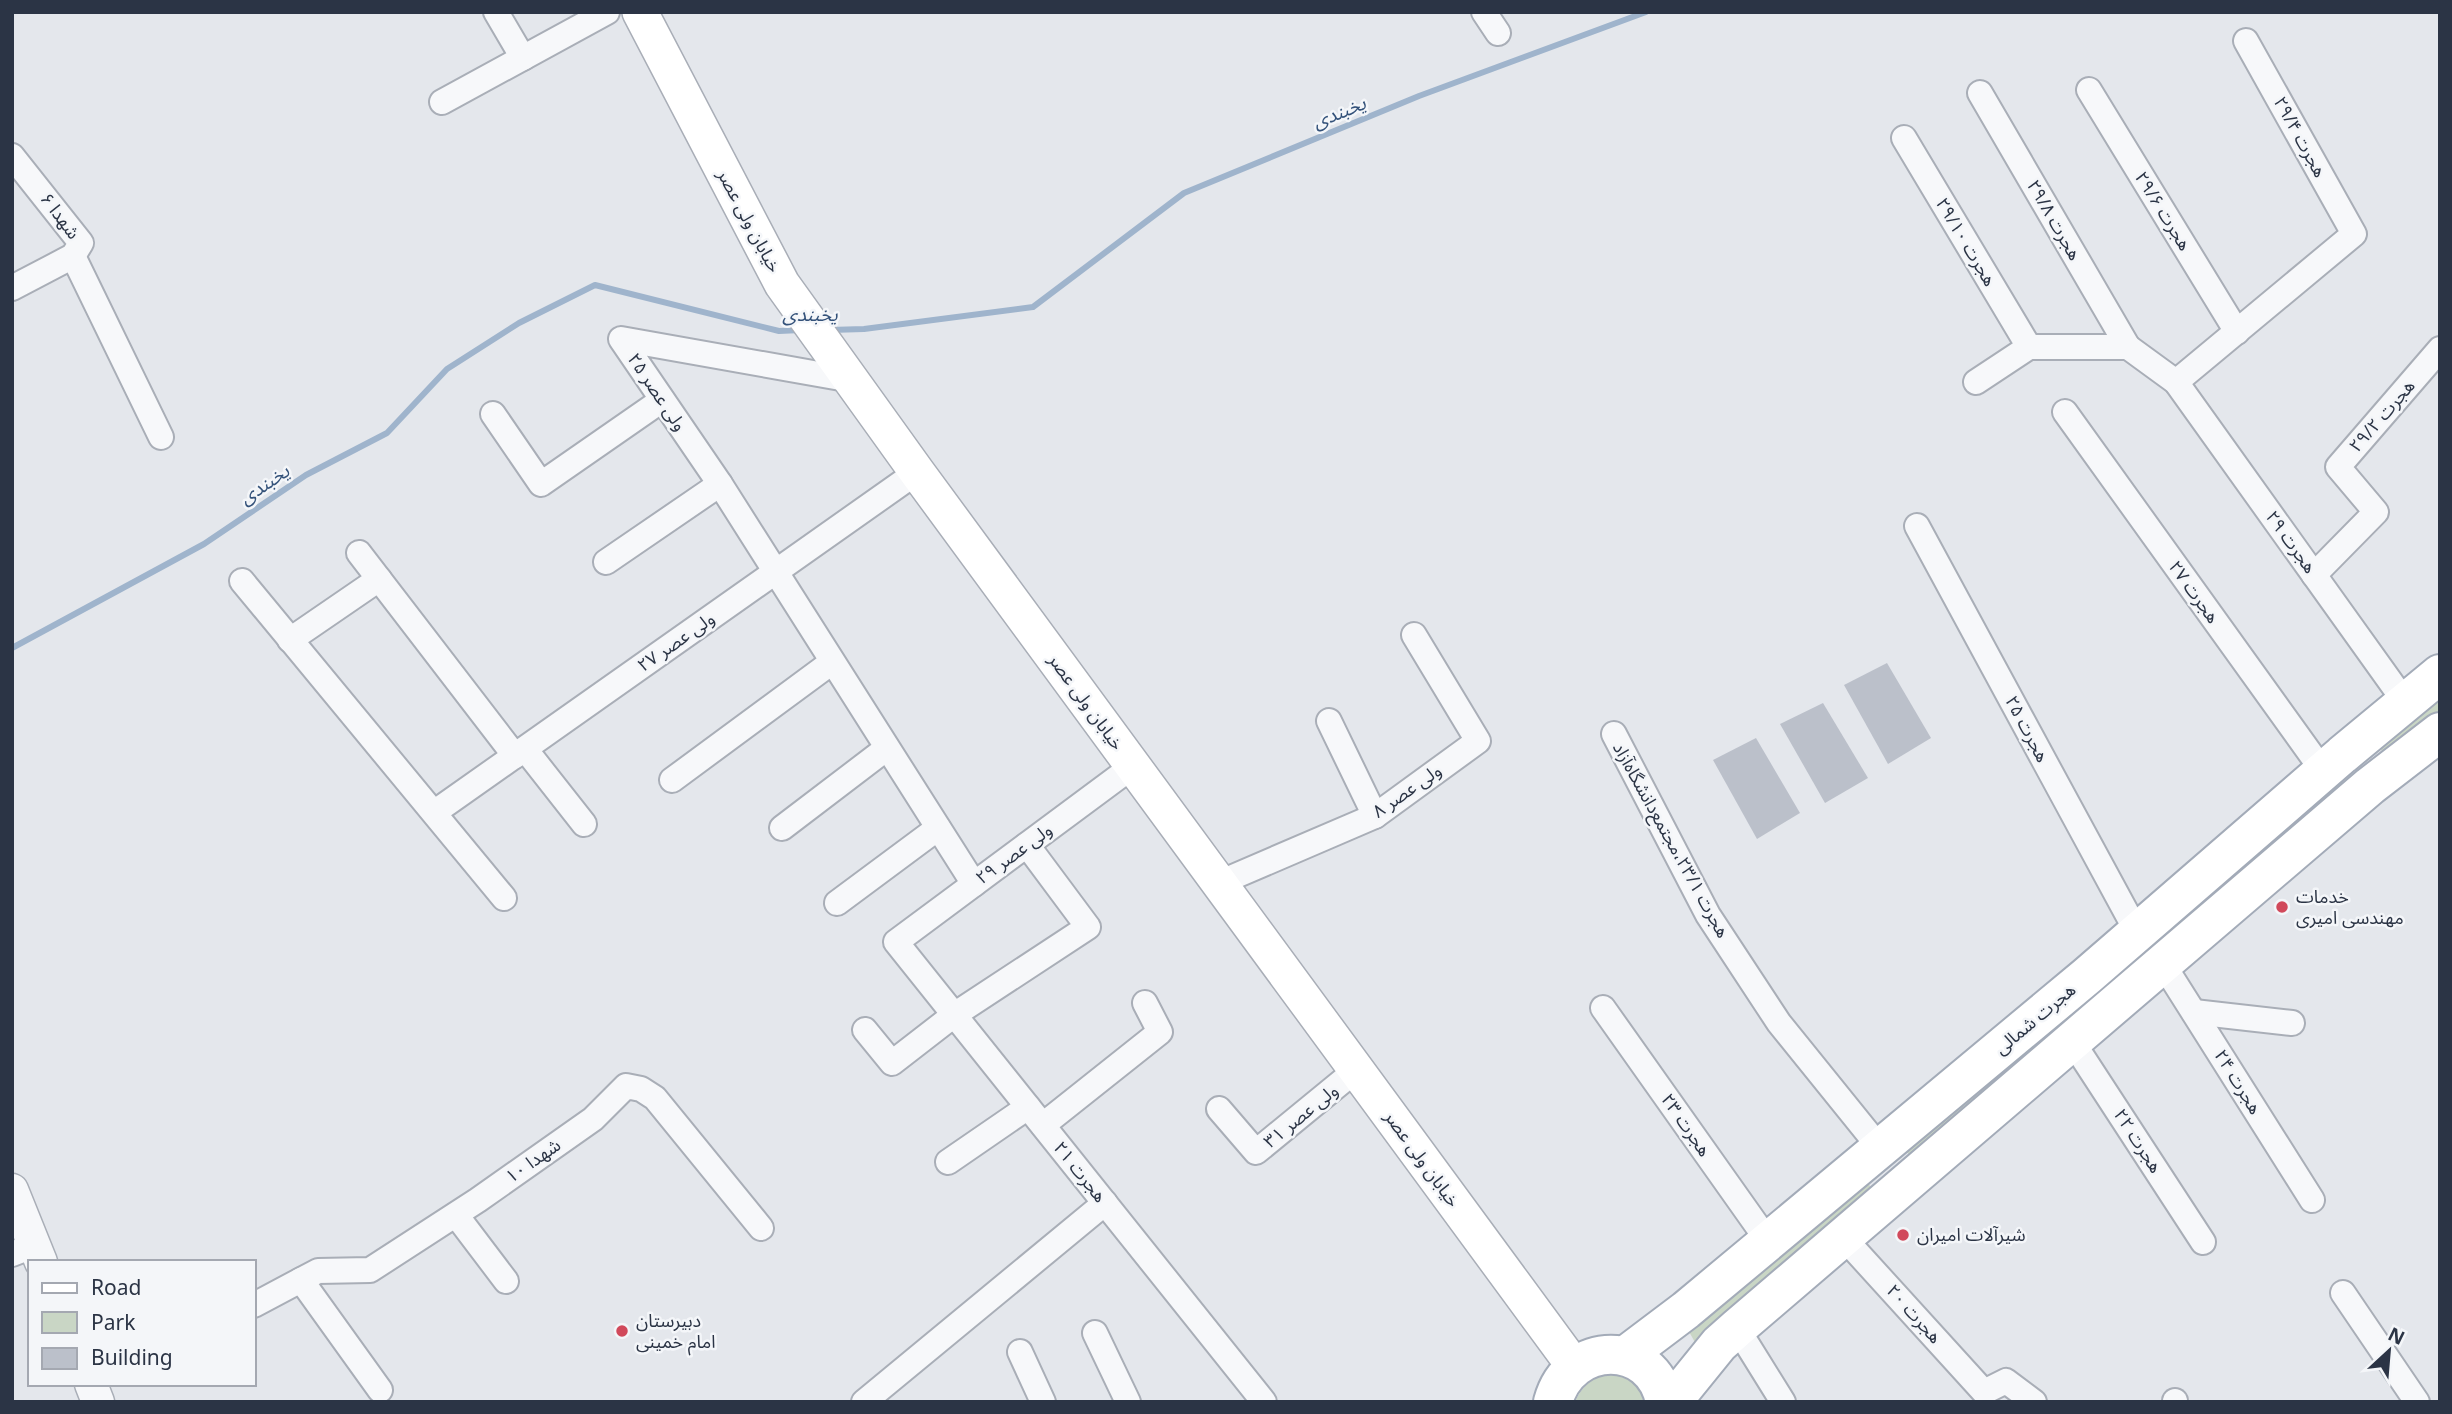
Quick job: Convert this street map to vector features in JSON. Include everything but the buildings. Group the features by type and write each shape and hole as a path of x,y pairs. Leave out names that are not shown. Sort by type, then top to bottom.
{"main road":[{"name":"خیابان ولی عصر","path":"640,12 782,284 917,472 1574,1366"},
{"name":"هجرت شمالی","path":"1625,1356 1686,1310 1880,1148 2440,674"},
{"path":"1672,1402 1719,1344 1737,1328 2370,786 2440,732"},
{"path":"2332,763 2370,786"},
{"path":"1553,1402 1563,1377 1574,1366 1589,1357 1607,1354 1625,1356 1641,1364 1654,1376 1665,1402"}],"street":[{"path":"496,12 523,58"},
{"path":"442,102 607,12"},
{"path":"1484,12 1498,33"},
{"name":"هجرت ۲۹/۴","path":"2237,331 2354,234 2245,41"},
{"name":"هجرت ۲۹/۶","path":"2089,90 2237,331"},
{"name":"هجرت ۲۹/۸","path":"1980,93 2128,347"},
{"name":"هجرت ۲۹/۱۰","path":"1904,138 2029,346"},
{"name":"شهدا ۶","path":"12,156 81,243 73,256 12,288"},
{"path":"73,256 161,436"},
{"path":"2176,382 2237,331"},
{"name":"ولی عصر ۲۵","path":"851,380 621,339 720,484 974,884"},
{"path":"1976,382 2029,346 2128,347"},
{"name":"هجرت ۲۹","path":"2128,347 2176,382 2405,702"},
{"name":"هجرت ۲۹/۲","path":"2314,575 2376,512 2338,467 2440,349"},
{"path":"493,414 541,484 662,400"},
{"name":"هجرت ۲۷","path":"2065,412 2332,763"},
{"name":"ولی عصر ۲۷","path":"435,812 917,472"},
{"path":"606,562 720,484"},
{"name":"هجرت ۲۵","path":"1917,526 2137,932"},
{"path":"359,553 520,752 584,824"},
{"path":"290,640 379,579"},
{"path":"242,581 504,898"},
{"name":"ولی عصر ۸","path":"1219,883 1376,816 1478,741 1413,635"},
{"path":"671,780 832,662"},
{"path":"1329,721 1376,816"},
{"name":"هجرت ۲۳/۱،مجتمع‌دانشگاه‌آزاد","path":"1614,734 1709,915 1779,1023 1880,1148"},
{"path":"782,828 887,748"},
{"name":"ولی عصر ۲۹","path":"896,942 1133,766"},
{"path":"837,903 938,828"},
{"path":"865,1030 892,1063 954,1015 1088,927 1027,845"},
{"name":"هجرت ۲۱","path":"896,942 1264,1402"},
{"name":"هجرت ۲۴","path":"2163,964 2312,1200"},
{"path":"948,1162 1036,1116 1160,1032 1145,1003"},
{"name":"هجرت ۲۳","path":"1604,1008 1768,1241"},
{"path":"2194,1012 2292,1023"},
{"name":"هجرت ۲۲","path":"2072,1041 2203,1242"},
{"name":"ولی عصر ۳۱","path":"1219,1109 1256,1152 1356,1070"},
{"name":"شهدا ۱۰","path":"256,1304 318,1271 370,1270 593,1119 626,1086 641,1089 655,1098 761,1228"},
{"path":"12,1190 29,1254"},
{"path":"864,1402 1105,1203"},
{"path":"456,1214 506,1281"},
{"name":"هجرت ۲۰","path":"1843,1237 1984,1392 2006,1381 2034,1402"},
{"path":"301,1280 380,1390"},
{"path":"2343,1293 2417,1402"},
{"path":"1737,1328 1783,1402"},
{"path":"1095,1333 1128,1402"},
{"path":"1020,1352 1043,1402"}],"green space":[{"path":"2440,694 2440,710 2384,755 2378,744"},
{"path":"2338,781 2346,790 2132,972 2123,961"},
{"path":"2085,996 2095,1007 1913,1160 1903,1147"},
{"path":"1867,1182 1876,1194 1696,1344 1688,1330"},
{"path":"1608,1374 1632,1382 1646,1402 1575,1402 1588,1383"}],"waterway":[{"name":"یخبندی","path":"830,330 864,329 1033,307 1184,193 1419,96 1646,12"},
{"name":"یخبندی","path":"12,648 204,544 306,475 387,433 447,369 519,323 595,285 779,331 801,330"}],"place":[{"name":"خدمات مهندسی امیری","path":"2282,907"},
{"name":"شیرآلات امیران","path":"1903,1235"},
{"name":"دبیرستان امام خمینی","path":"622,1331"}]}
